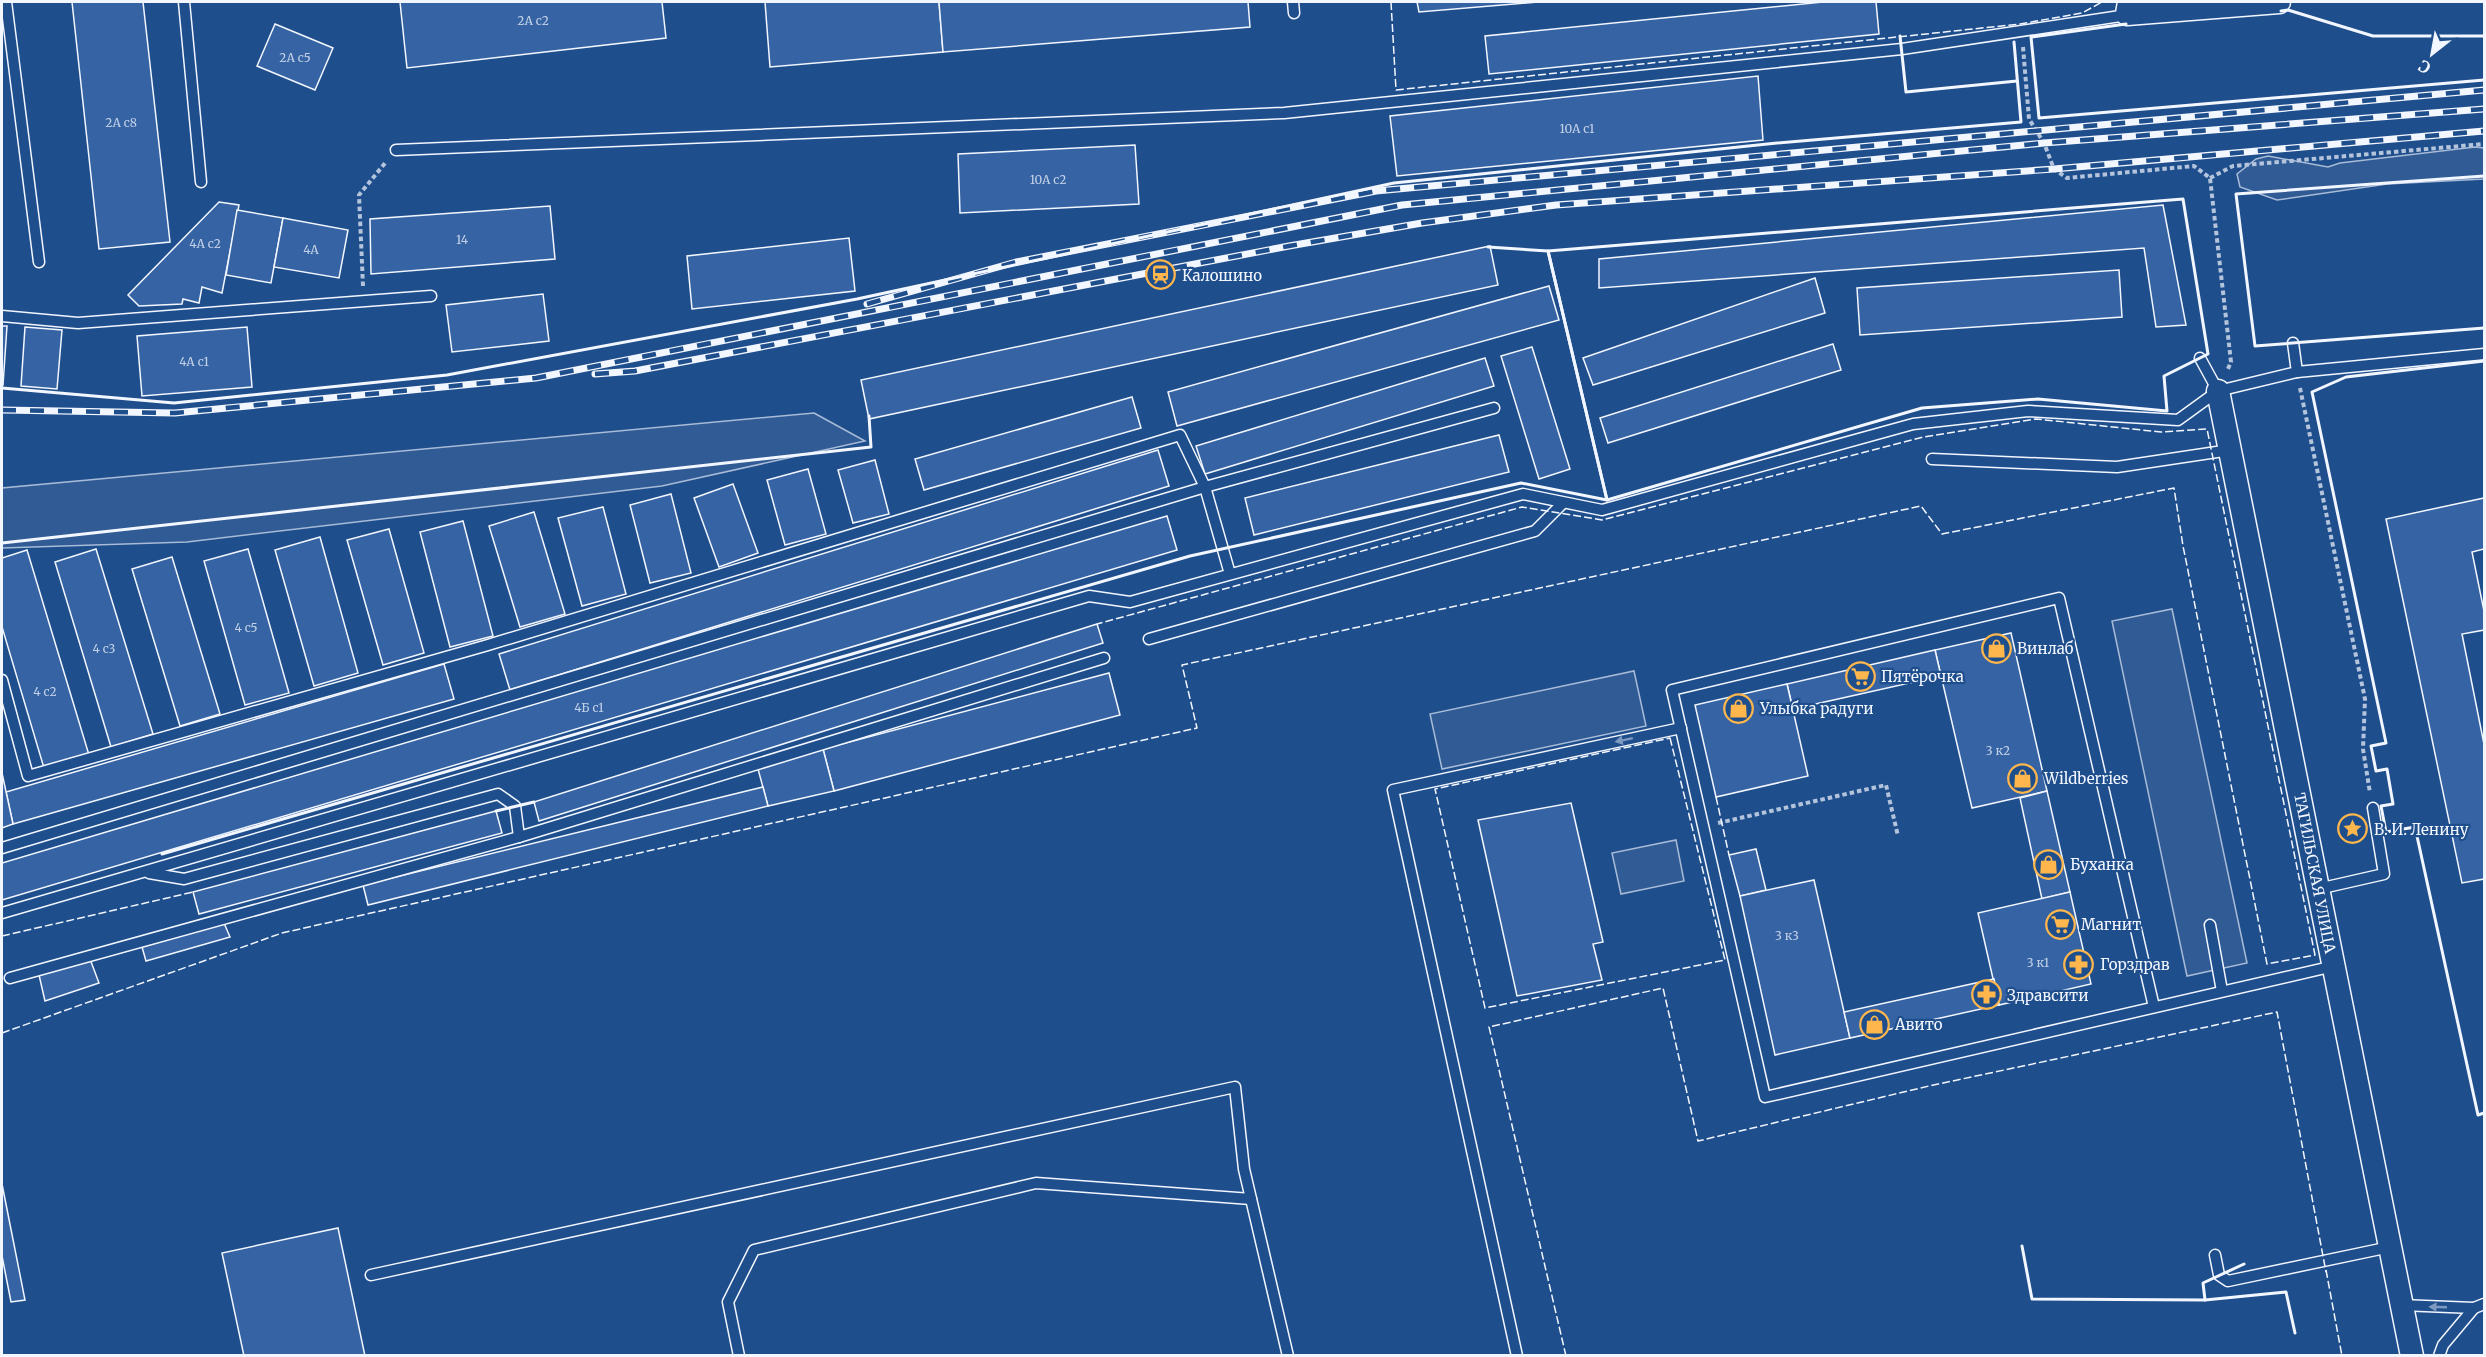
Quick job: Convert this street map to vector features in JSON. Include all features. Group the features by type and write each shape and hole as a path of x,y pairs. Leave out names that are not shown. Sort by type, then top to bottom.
{"street":[{"path":"2127,13 2279,2"},
{"name":"ТАГИЛЬСКАЯ УЛИЦА","path":"2218,391 2412,1356"}],"lane":[{"path":"6,2 39,262"},
{"path":"184,2 201,182"},
{"path":"396,150 1284,113 1902,49 2022,33 2127,13"},
{"path":"2,316 78,323 431,296"},
{"path":"2293,343 2297,372"},
{"path":"2,912 1089,596 1130,602 1523,494 1602,510 1913,424 2028,411 2178,420 2218,391 2297,372 2484,354"},
{"path":"2200,358 2218,391"},
{"path":"2,848 1205,487 1494,408"},
{"path":"2,680 28,776 488,645 1180,435 1205,487 1230,574"},
{"path":"1932,459 2117,467 2230,450"},
{"path":"1149,639 1535,531 1563,503"},
{"path":"2154,1007 2059,598 1672,690 1765,1097 2334,966"},
{"path":"10,978 519,837 1104,658"},
{"path":"1517,1356 1393,790 1457,780 1681,728"},
{"path":"146,872 184,879 498,794 515,806 519,837"},
{"path":"2318,889 2384,874 2373,808"},
{"path":"2210,924 2222,991"},
{"path":"371,1275 1235,1087 1244,1169 1288,1356"},
{"path":"739,1356 728,1302 754,1250 1036,1183 1251,1199"},
{"path":"2215,1256 2219,1275 2228,1281 2390,1247"},
{"path":"2402,1305 2479,1306"},
{"path":"2439,1356 2443,1345 2479,1306"}],"path":[{"path":"2022,33 2029,119 2044,143 2054,169 2067,178 2194,166 2210,178 2231,362 2218,391"},
{"path":"2210,178 2233,166 2484,144"},
{"path":"364,301 359,195 396,150"},
{"path":"2297,372 2365,699 2362,749 2373,808"},
{"path":"1722,822 1886,785 1898,836"}],"shaded area":[{"path":"2475,147 2484,148 2484,179 2387,184 2277,200 2240,187 2237,174 2256,159 2268,156 2328,167 2340,163"},
{"path":"814,413 865,441 662,486 187,542 2,548 2,488"},
{"path":"2172,609 2247,963 2187,976 2112,621"},
{"path":"1634,671 1646,726 1442,769 1430,714"},
{"path":"1676,840 1684,881 1621,894 1612,853"}],"building":[{"path":"72,2 143,2 170,242 99,249"},
{"path":"400,2 662,2 666,38 407,68"},
{"path":"765,2 939,2 943,52 770,67"},
{"path":"939,2 1248,2 1250,27 943,52"},
{"path":"1417,2 1538,2 1419,12"},
{"path":"1823,2 1876,2 1879,34 1489,74 1485,36"},
{"path":"275,24 333,48 315,90 257,66"},
{"path":"1758,76 1763,140 1397,176 1390,116"},
{"path":"1135,145 1139,204 960,213 958,154"},
{"path":"219,202 239,205 222,293 202,287 199,303 183,299 182,304 139,306 128,295"},
{"path":"2163,205 2186,325 2156,327 2144,248 1599,288 1599,259"},
{"path":"550,206 555,259 371,274 370,219"},
{"path":"237,210 283,218 271,283 226,275"},
{"path":"283,218 348,230 339,278 274,267"},
{"path":"849,238 855,291 692,309 687,256"},
{"path":"1490,246 1498,285 869,419 861,380"},
{"path":"2119,270 2122,317 1860,335 1857,288"},
{"path":"1815,278 1825,313 1593,385 1583,358"},
{"path":"1549,286 1559,320 1177,426 1168,392"},
{"path":"543,294 549,341 452,352 446,305"},
{"path":"2,326 7,326 3,385 2,385"},
{"path":"25,327 62,330 57,389 21,386"},
{"path":"247,327 252,387 142,396 137,336"},
{"path":"1833,344 1841,370 1608,443 1600,418"},
{"path":"1532,347 1570,469 1539,479 1501,356"},
{"path":"1485,358 1494,386 1205,474 1196,446"},
{"path":"1132,397 1141,428 924,490 915,459"},
{"path":"1499,435 1509,472 1254,535 1245,498"},
{"path":"1158,450 1169,486 510,690 499,654"},
{"path":"875,460 889,514 853,523 838,470"},
{"path":"808,469 826,534 785,545 767,480"},
{"path":"733,484 758,553 719,567 694,498"},
{"path":"671,494 691,573 650,583 630,505"},
{"path":"2484,498 2484,549 2472,552 2484,611 2484,630 2462,634 2484,744 2484,879 2462,883 2386,519"},
{"path":"603,507 626,594 582,606 558,518"},
{"path":"534,512 565,614 520,627 489,526"},
{"path":"1167,516 1177,550 2,900 2,863"},
{"path":"463,521 493,636 450,647 420,532"},
{"path":"389,529 424,653 383,665 347,540"},
{"path":"320,537 358,673 314,686 275,550"},
{"path":"96,549 153,734 111,747 55,562"},
{"path":"248,549 289,693 245,705 204,561"},
{"path":"27,550 89,755 44,768 2,627 2,558"},
{"path":"172,557 220,714 180,726 132,569"},
{"path":"1097,624 1103,643 539,821 534,802"},
{"path":"2011,633 2047,791 1972,808 1935,650"},
{"path":"1935,650 1941,676 1793,709 1787,684"},
{"path":"444,664 454,699 13,824 6,792"},
{"path":"1109,673 1120,715 834,791 823,749"},
{"path":"1787,684 1808,776 1716,797 1695,705"},
{"path":"823,749 834,791 768,806 758,769"},
{"path":"2,773 13,824 2,828"},
{"path":"763,787 768,806 368,905 363,885"},
{"path":"2047,791 2070,892 2042,899 2020,798"},
{"path":"1571,803 1603,942 1593,944 1602,980 1517,996 1478,820"},
{"path":"496,811 502,833 199,914 193,892"},
{"path":"1756,849 1766,890 1740,896 1729,855"},
{"path":"1814,880 1850,1038 1775,1055 1740,896"},
{"path":"2070,892 2091,984 1999,1005 1978,913"},
{"path":"224,923 230,937 146,961 142,947"},
{"path":"90,959 99,983 45,1001 39,975"},
{"path":"1994,979 1999,1005 1850,1038 1844,1012"},
{"path":"2,1184 25,1300 11,1302 2,1256"},
{"path":"338,1228 365,1356 244,1356 222,1253"}],"railway":[{"path":"867,304 1016,262 1376,191 2484,90"},
{"path":"2,410 175,413 536,378 1402,205 2044,143 2484,109"},
{"path":"595,374 635,371 1289,246 1422,223 1556,205 2054,169 2484,131"}],"fence":[{"path":"1391,2 1396,90 2020,24 2082,13 2102,2"},
{"path":"2,1033 282,933 1197,728 1182,665 1921,506 1942,534 2174,488 2183,546 2267,964 2315,955 2207,429 2161,432 2036,419 1923,437 1602,520 1522,507 1097,624"},
{"path":"1670,738 1725,960 1485,1008 1435,789 1670,738"},
{"path":"1716,797 1729,855"},
{"path":"2,936 193,892"},
{"path":"1566,1356 1489,1027 1663,988 1698,1141 1929,1086 2277,1012 2326,1272"},
{"path":"2326,1270 2342,1356"}],"wall":[{"path":"2281,11 2288,10 2373,36 2484,36"},
{"path":"2126,24 2031,37 2039,118 2484,80"},
{"path":"1900,36 1906,92 2017,81"},
{"path":"2,388 174,403 447,375 857,299 1394,183 1777,143 2021,122 2014,42"},
{"path":"2484,176 2236,194 2255,346 2484,328"},
{"path":"2183,199 2208,354 2164,376 2167,411 2038,399 1922,408 1607,500 1548,251 2183,199"},
{"path":"162,854 1190,556 1521,483 1607,500 1548,251 1488,247"},
{"path":"2484,361 2346,377 2312,392 2386,743 2371,746 2376,771 2387,769 2393,804 2381,806 2386,832 2415,827 2478,1115 2484,1113"},
{"path":"2,543 871,447 869,416"},
{"path":"496,811 534,802"},
{"path":"2022,1246 2032,1299 2205,1300 2286,1292 2295,1333"},
{"path":"2205,1300 2203,1283 2244,1264"}],"place":[{"name":"Калошино","path":"1161,275"},
{"name":"Винлаб","path":"1996,648"},
{"name":"Пятёрочка","path":"1860,676"},
{"name":"Улыбка радуги","path":"1739,708"},
{"name":"Wildberries","path":"2023,778"},
{"name":"В. И. Ленину","path":"2353,829"},
{"name":"Буханка","path":"2049,864"},
{"name":"Магнит","path":"2060,924"},
{"name":"Горздрав","path":"2079,964"},
{"name":"Здравсити","path":"1986,995"},
{"name":"Авито","path":"1874,1024"}]}
